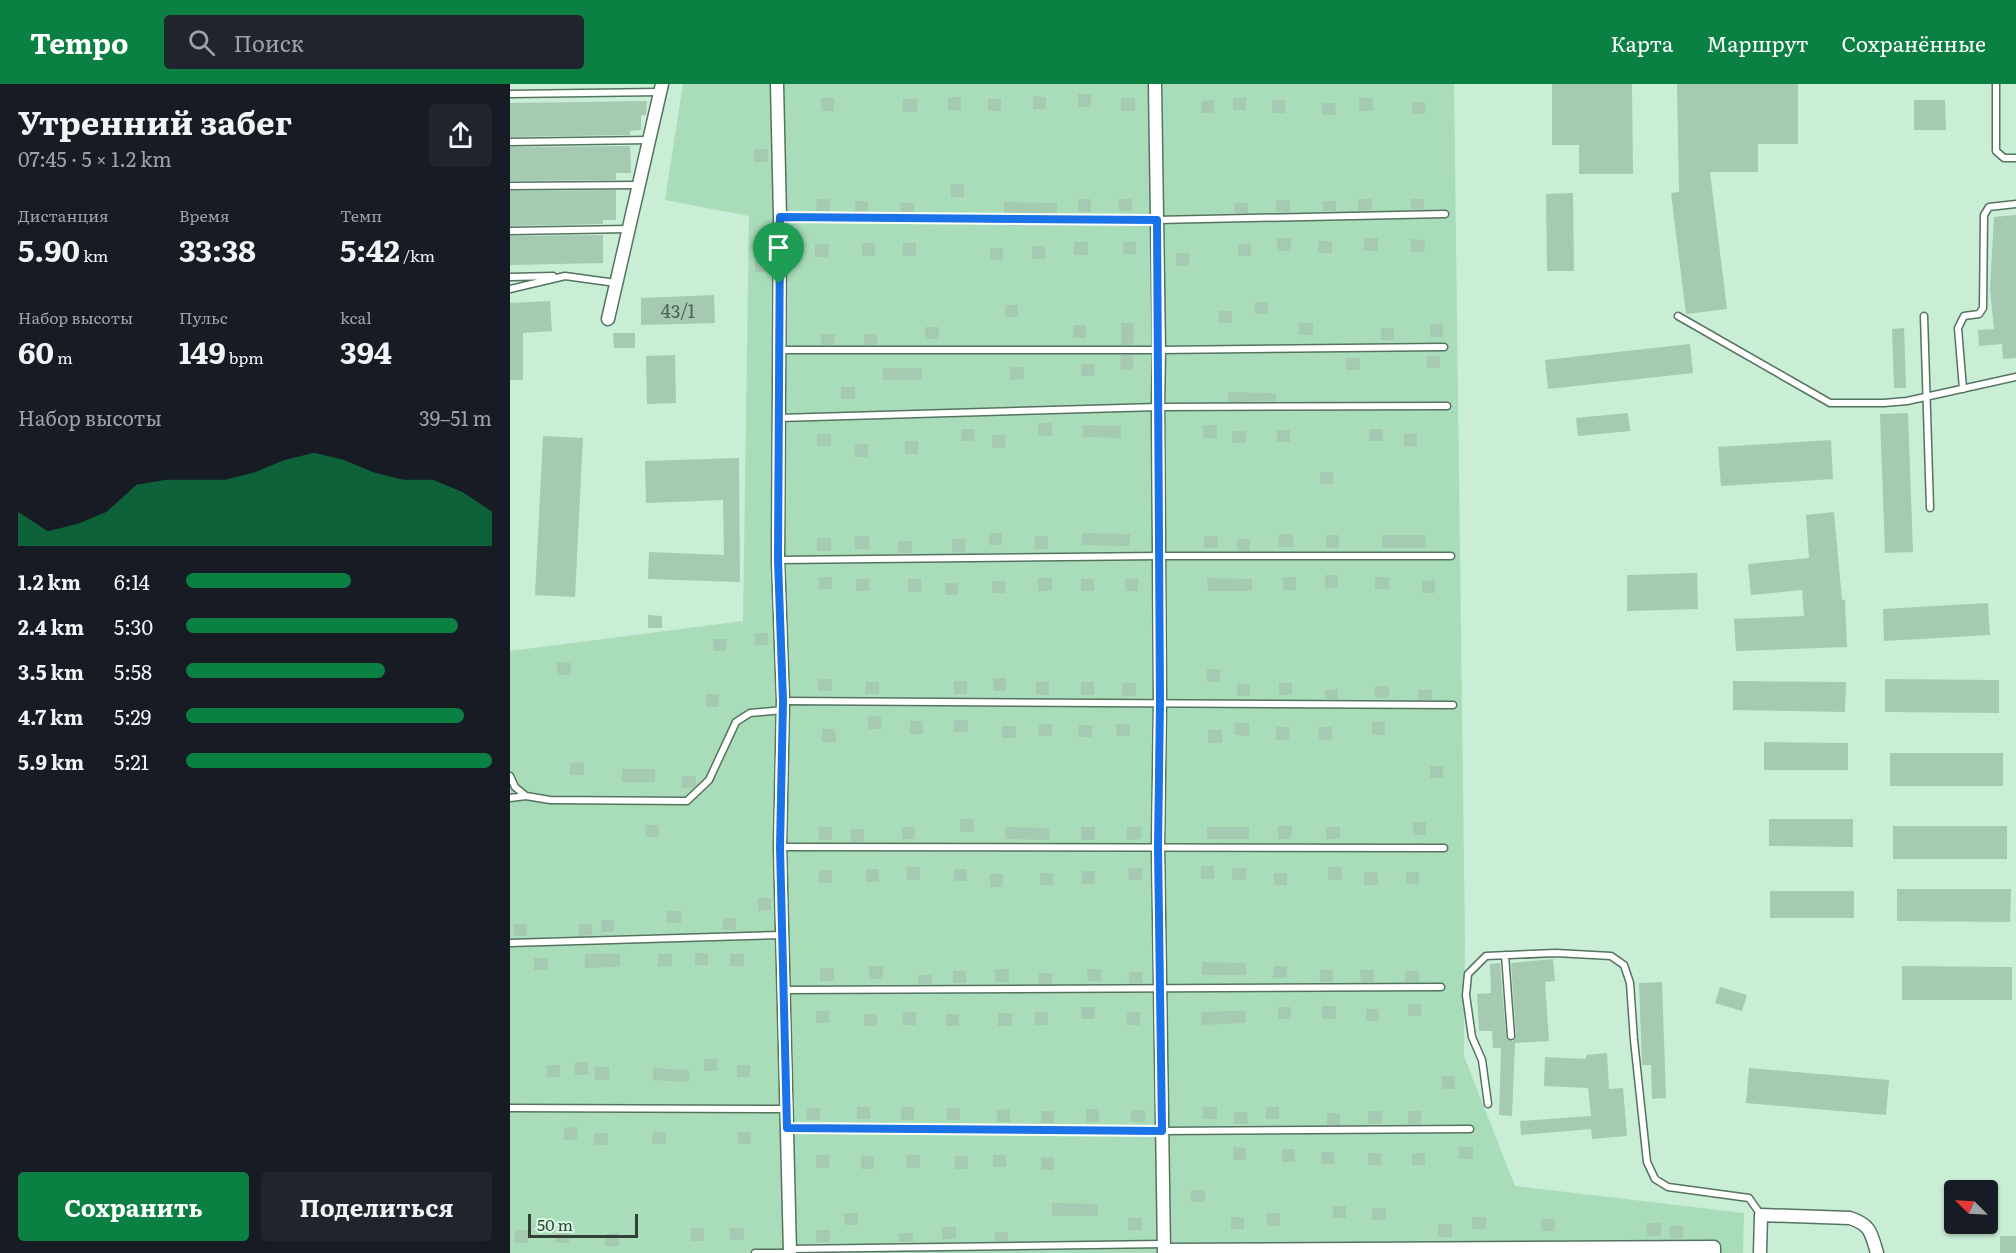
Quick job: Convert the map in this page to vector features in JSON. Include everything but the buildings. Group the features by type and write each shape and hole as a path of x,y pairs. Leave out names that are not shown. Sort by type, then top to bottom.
{"street":[{"path":"777,84 780,217 778,560 783,706 780,847 790,1251"},
{"path":"1155,84 1160,350 1158,848 1164,1249 1714,1247 1714,1253"},
{"path":"608,320 661,88"},
{"path":"1760,1253 1761,1215 1850,1218 1863,1223 1871,1233 1877,1253"}],"lane":[{"path":"1996,84 1996,151 2004,158 2016,158"},
{"path":"510,94 661,88"},
{"path":"510,142 649,140"},
{"path":"510,186 639,185"},
{"path":"1963,389 1958,328 1964,316 1979,314 1983,308 1984,215 1989,207 2016,204"},
{"path":"780,217 1157,220 1445,214"},
{"path":"510,231 628,229"},
{"path":"510,289 566,276"},
{"path":"510,277 566,276 616,283"},
{"path":"1678,316 1830,403 1884,404 1927,398 2016,377"},
{"path":"1924,316 1930,508"},
{"path":"779,350 1444,347"},
{"path":"779,418 1158,407 1447,406"},
{"path":"778,560 1451,556"},
{"path":"510,798 526,796 550,800 687,801 709,780 736,722 750,713 783,706 1160,702 1453,705"},
{"path":"510,776 515,787 526,796"},
{"path":"780,847 1444,848"},
{"path":"510,943 782,935"},
{"path":"1488,1104 1482,1060 1472,1037 1466,995 1468,974 1486,956 1556,953 1611,956 1623,965 1630,983 1647,1162 1655,1179 1668,1187 1749,1198 1761,1215"},
{"path":"1505,955 1511,1036"},
{"path":"784,990 1441,987"},
{"path":"510,1108 787,1109"},
{"path":"787,1128 1162,1131 1470,1129"},
{"path":"755,1253 1164,1249"}],"green space":[{"path":"683,84 1454,84 1465,940 1464,1056 1515,1186 1744,1213 1743,1253 510,1253 510,651 743,621 749,216 665,200"}],"route":[{"path":"780,217 1157,220 1160,350 1158,848 1162,1131 787,1128 780,847 783,701 778,560 779,284 780,217"}]}
